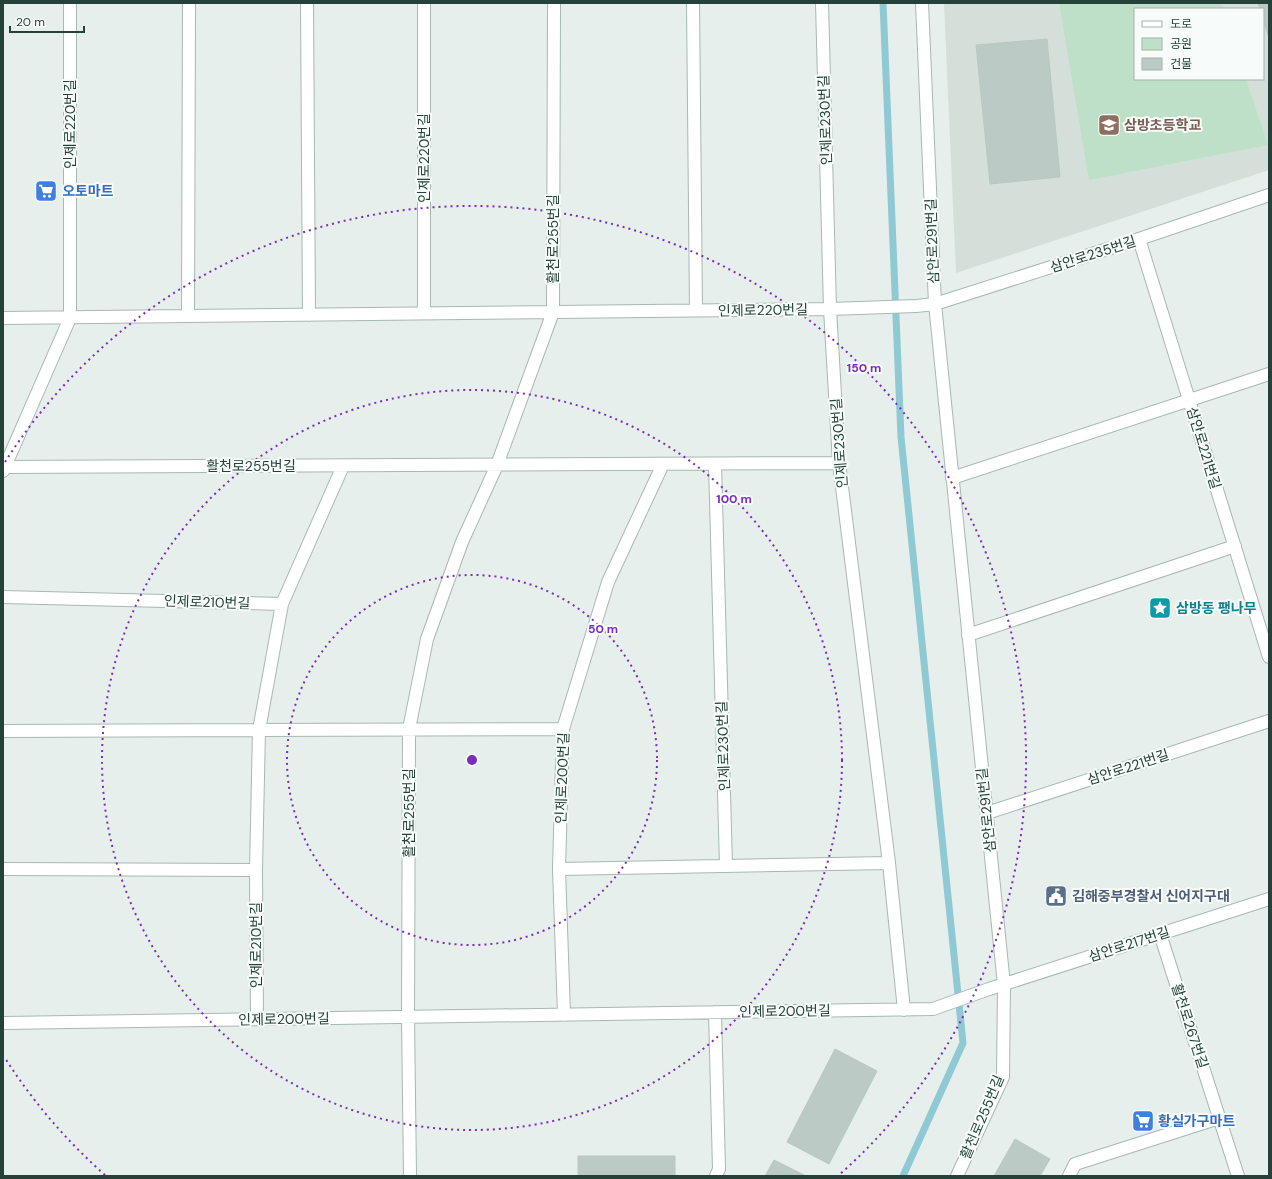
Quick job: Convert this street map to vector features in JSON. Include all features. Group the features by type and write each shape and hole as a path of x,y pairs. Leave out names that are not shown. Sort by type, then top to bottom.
{"street":[{"name":"인제로220번길","path":"70,3 70,318"},
{"path":"188,316 189,3"},
{"path":"307,3 309,315"},
{"name":"인제로220번길","path":"424,3 424,313"},
{"name":"활천로255번길","path":"410,1176 408,1017 409,730 428,639 462,542 497,465 553,312 554,3"},
{"path":"693,3 696,310"},
{"name":"인제로230번길","path":"822,3 830,309 838,463 889,863 904,1010"},
{"name":"삼안로291번길","path":"922,3 935,304 1004,984"},
{"name":"삼안로235번길","path":"830,309 935,304 1139,239 1269,195"},
{"name":"삼안로221번길","path":"1139,239 1269,657"},
{"name":"인제로220번길","path":"3,318 830,309"},
{"path":"4,469 70,318"},
{"path":"952,478 1269,374"},
{"name":"활천로255번길","path":"4,469 838,463"},
{"name":"인제로200번길","path":"564,1015 559,869 563,729 608,582 663,464"},
{"name":"인제로230번길","path":"715,464 726,866"},
{"path":"282,604 343,466"},
{"path":"968,635 1235,546"},
{"name":"인제로210번길","path":"3,597 282,604 259,730 256,870 257,1019"},
{"name":"삼안로221번길","path":"987,813 1269,721"},
{"path":"3,731 563,729"},
{"path":"559,869 889,863"},
{"path":"3,869 256,870"},
{"name":"삼안로217번길","path":"933,1009 1004,984 1269,900"},
{"name":"활천로267번길","path":"1160,934 1238,1176"},
{"name":"활천로255번길","path":"956,1176 1003,1077 1004,984"},
{"name":"인제로200번길","path":"3,1023 933,1009"},
{"path":"715,1012 720,1170 716,1176"},
{"path":"1069,1176 1075,1164 1219,1118"}],"shaded area":[{"name":"삼방초등학교","path":"944,3 1269,3 1269,170 956,273"}],"green space":[{"path":"1059,3 1221,3 1223,8 1134,8 1134,80 1246,80 1268,145 1089,180"}],"building":[{"path":"1258,3 1269,3 1269,38 1264,22 1264,8 1260,8"},
{"path":"1047,39 1060,177 990,184 976,45"},
{"path":"835,1049 877,1071 829,1164 787,1142"},
{"path":"1015,1139 1050,1159 1040,1176 994,1176"},
{"path":"578,1156 675,1156 675,1176 578,1176"},
{"path":"774,1160 806,1176 765,1176"}],"waterway":[{"path":"883,3 901,437 963,1043 903,1176"}],"place":[{"name":"삼방초등학교","path":"1109,125"},
{"name":"오토마트","path":"46,191"},
{"name":"삼방동 팽나무","path":"1160,608"},
{"name":"김해중부경찰서 신어지구대","path":"1056,896"},
{"name":"황실가구마트","path":"1143,1121"}]}
